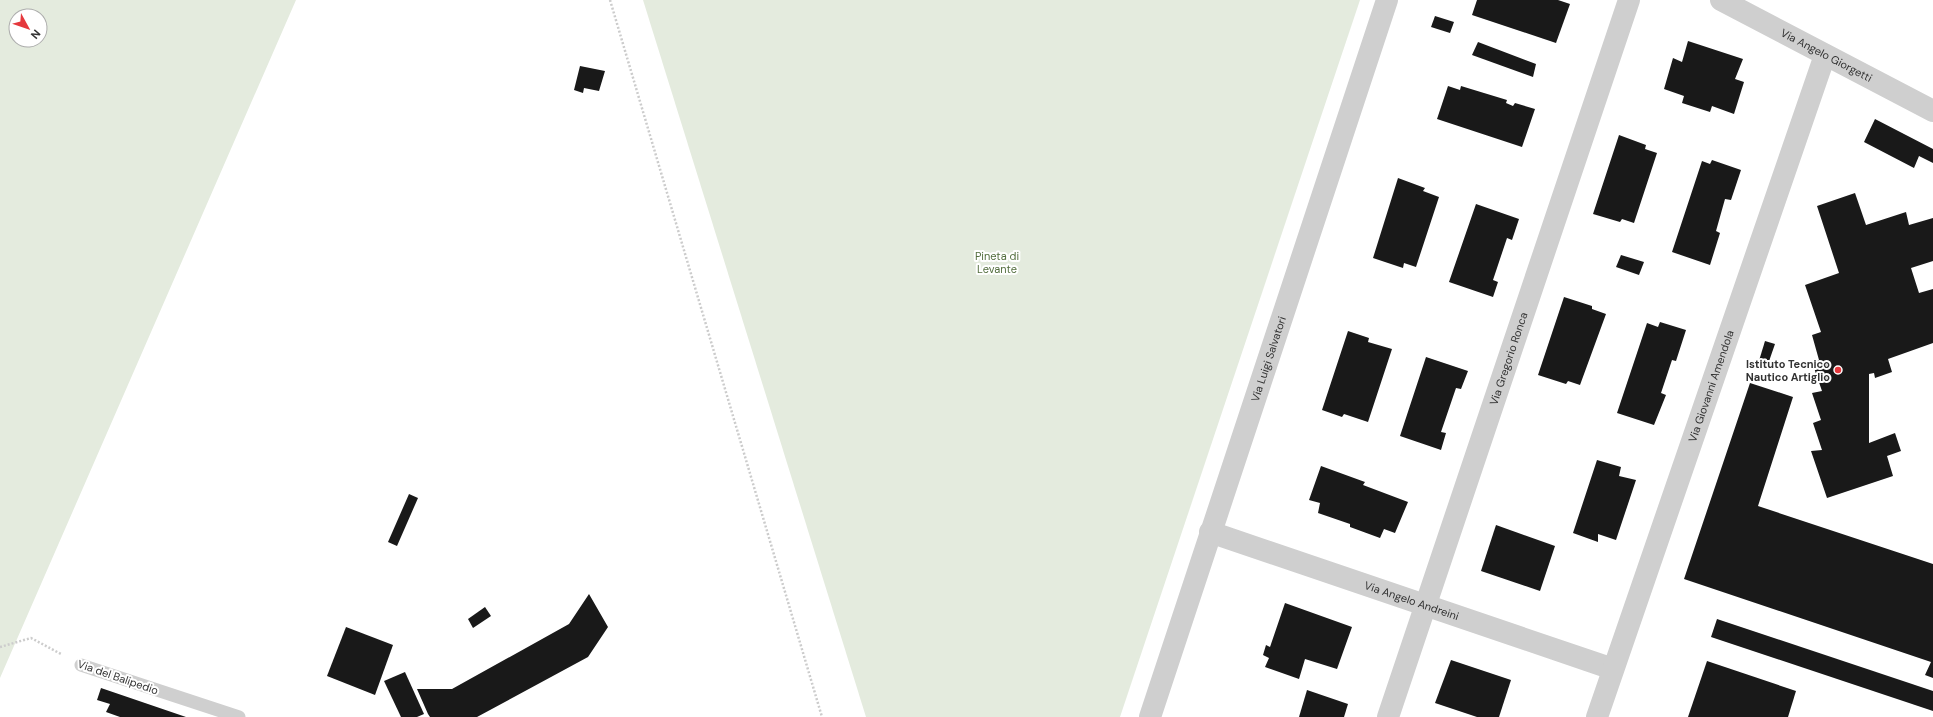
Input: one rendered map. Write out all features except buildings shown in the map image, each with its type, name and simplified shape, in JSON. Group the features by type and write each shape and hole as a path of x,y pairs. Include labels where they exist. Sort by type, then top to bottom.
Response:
{"street":[{"name":"Via Luigi Salvatori","path":"1150,717 1387,0"},
{"name":"Via Gregorio Ronca","path":"1388,717 1629,0"},
{"name":"Via Angelo Giorgetti","path":"1721,0 1825,56 1933,111"},
{"name":"Via Giovanni Amendola","path":"1597,717 1825,56"},
{"name":"Via Angelo Andreini","path":"1210,532 1426,604 1613,669"}],"lane":[{"name":"Via del Balipedio","path":"81,665 240,717"}],"path":[{"path":"610,0 822,717"},
{"name":"Via del Balipedio","path":"0,647 31,638 81,665"}],"green space":[{"path":"0,0 296,0 0,678"},
{"name":"Pineta di Levante","path":"643,0 1360,0 1120,717 866,717"}],"place":[{"name":"Istituto Tecnico Nautico Artiglio","path":"1838,370"}]}
